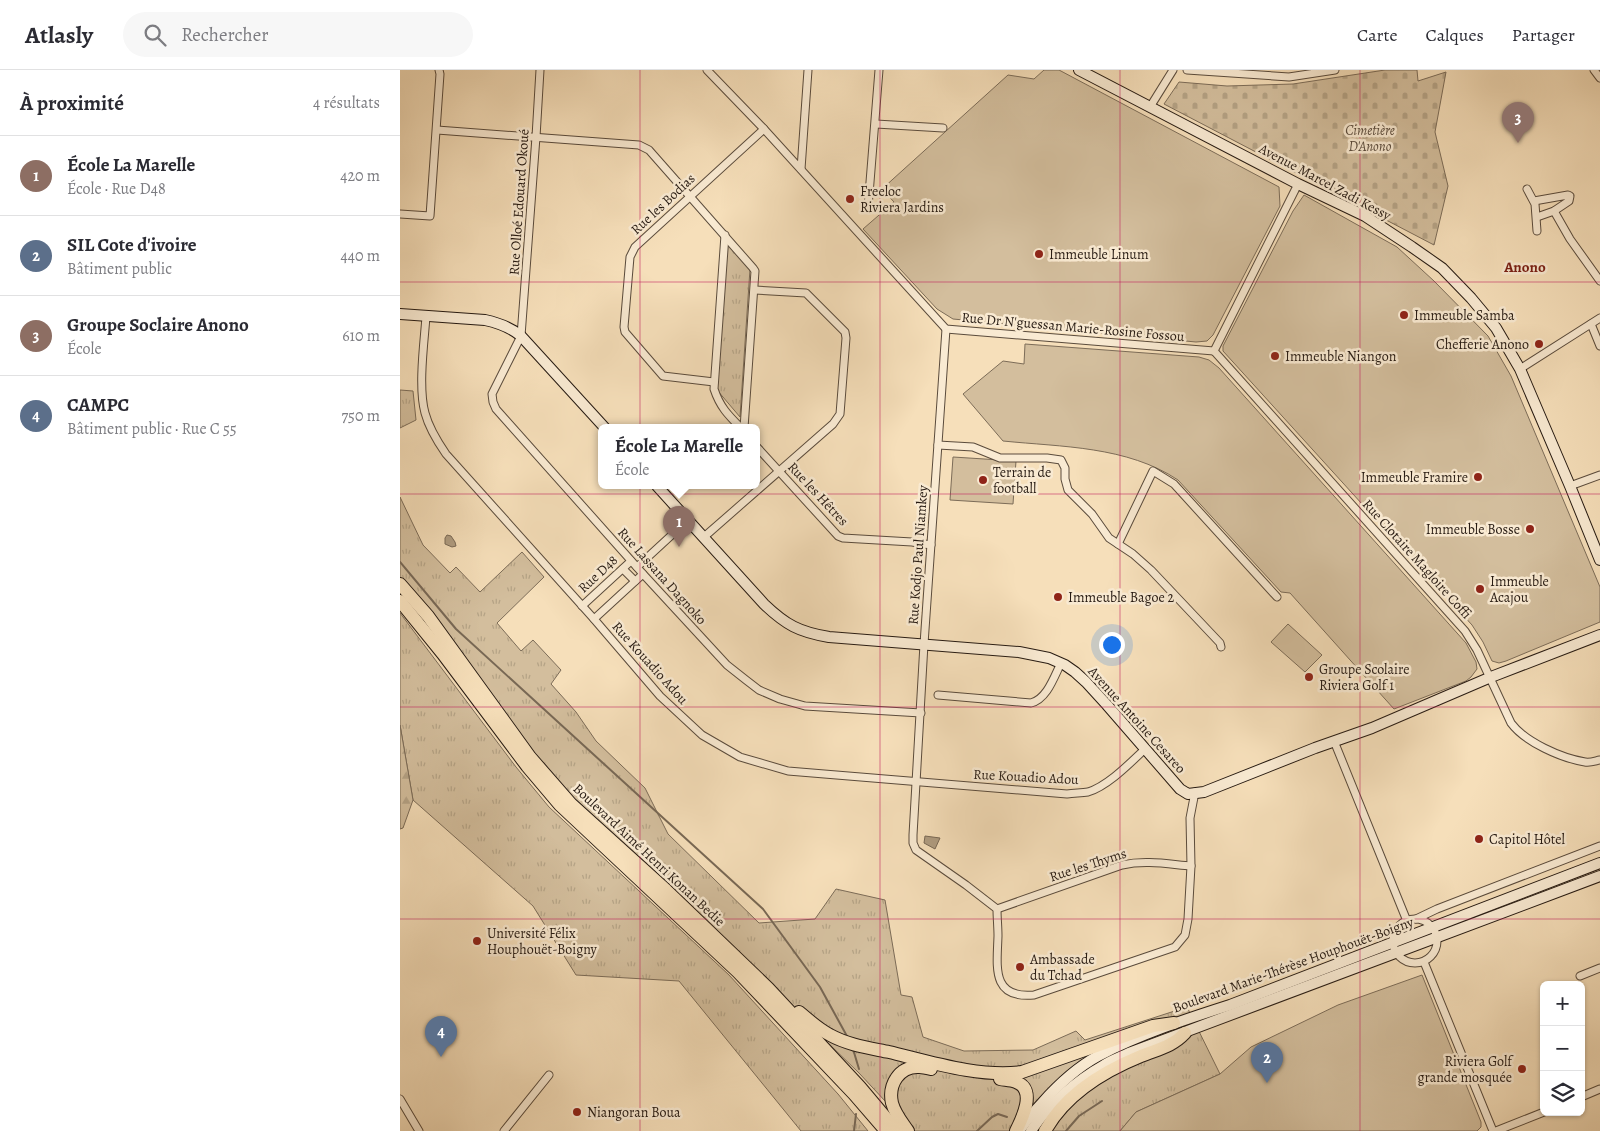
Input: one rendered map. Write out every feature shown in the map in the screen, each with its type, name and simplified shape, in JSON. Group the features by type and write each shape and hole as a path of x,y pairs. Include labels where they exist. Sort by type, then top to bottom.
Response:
{"highway":[{"name":"Boulevard Aimé Henri Konan Bedie","path":"400,584 428,616 530,757 572,804 666,890 768,988 846,1072 868,1110 886,1131"},
{"name":"Boulevard Aimé Henri Konan Bedie","path":"400,601 443,654 522,759 560,805 738,972 897,1131"},
{"path":"768,988 785,997 820,1029 847,1042 943,1065 991,1074 1022,1072 1153,1026 1174,1023"},
{"path":"1045,1131 1059,1111 1078,1092 1107,1072 1140,1056 1176,1042 1185,1033"},
{"path":"908,1131 897,1116 892,1104 891,1087 903,1071 918,1066 1017,1082 1022,1086 1027,1100 1018,1131"}],"street":[{"path":"400,214 430,216 437,130 439,70"},
{"name":"Rue Olloé Edouard Okoué","path":"521,336 540,70"},
{"name":"Rue Dr N'guessan Marie-Rosine Fossou","path":"707,70 801,169 946,329 1214,351"},
{"path":"801,169 808,70"},
{"path":"868,207 879,70"},
{"name":"Avenue Marcel Zadi Kessy","path":"1079,70 1092,73 1150,107 1298,184 1365,216 1442,268 1496,328 1520,369 1600,560"},
{"path":"1150,107 1173,70"},
{"path":"1187,70 1289,74 1335,70"},
{"path":"1594,70 1600,78"},
{"path":"876,124 943,128"},
{"name":"Rue les Bodias","path":"714,382 663,376 625,332 630,257 632,252 690,195 764,129"},
{"path":"437,130 639,145 650,150 755,271 743,424"},
{"path":"1214,351 1298,184"},
{"path":"1527,190 1534,201 1537,231"},
{"path":"1534,201 1570,196 1568,201 1554,211 1537,217"},
{"path":"1554,211 1570,239 1600,281"},
{"path":"725,235 714,390 723,410 739,424"},
{"path":"754,290 806,293 845,332 846,338 840,414 833,424 760,488"},
{"path":"400,314 485,320 499,323 512,329 521,336 601,424"},
{"name":"Rue Kouadio Adou","path":"426,317 422,394 424,411 436,439 446,454 594,619 660,696 702,735 740,757 788,771 1067,794 1081,793 1098,788 1126,768 1145,748"},
{"path":"1520,369 1600,318"},
{"path":"1591,324 1600,346"},
{"name":"Rue Kodjo Paul Niamkey","path":"946,329 924,644 913,843 916,850 996,909"},
{"name":"Rue Lassana Dagnoko","path":"521,336 492,394 496,409 642,574 727,665 759,690 780,699 805,706 921,713"},
{"name":"Rue Clotaire Magloire Coffi","path":"1214,351 1465,631 1472,640 1491,677 1510,723 1517,732 1553,752 1586,763 1600,760"},
{"path":"938,445 973,447 1000,458 1047,458 1061,460 1064,464 1068,490 1088,509 1109,538 1133,554 1168,586 1220,643 1221,648"},
{"name":"Rue les Hêtres","path":"760,450 838,536 843,538 931,545"},
{"path":"1118,544 1153,471 1174,484 1277,597"},
{"path":"1570,486 1600,475"},
{"name":"Avenue Antoine Cesareo","path":"661,489 764,604 781,620 804,632 822,636 1026,653 1049,658 1075,672 1086,682 1180,788 1188,794 1195,792"},
{"path":"704,537 759,489"},
{"name":"Rue D48","path":"637,567 688,520"},
{"name":"Rue D48","path":"582,606 631,561"},
{"path":"623,569 634,582"},
{"path":"594,619 642,574"},
{"path":"996,909 998,933 996,961 999,980 1013,994 1023,996 1034,995 1176,947 1185,936 1188,919 1191,866 1190,818 1195,792 1204,792 1398,717 1491,677 1600,635"},
{"path":"938,696 1031,703 1038,701 1044,695 1061,663"},
{"path":"1334,741 1407,921"},
{"path":"1416,919 1432,927 1437,937 1437,945 1435,952 1430,958 1424,962 1414,964 1404,960 1396,953 1393,942 1396,930 1407,921 1600,846"},
{"name":"Rue les Thyms","path":"996,909 1122,865 1136,862 1151,862 1191,866"},
{"name":"Boulevard Marie-Thérèse Houphouët-Boigny","path":"1018,1131 1048,1096 1079,1068 1097,1057 1174,1023 1238,1001 1600,863"},
{"name":"Boulevard Marie-Thérèse Houphouët-Boigny","path":"1031,1131 1054,1104 1104,1064 1600,876"},
{"path":"1424,962 1495,1131 1540,1114"},
{"path":"1580,976 1600,968"},
{"path":"504,1131 548,1075"},
{"path":"1585,1095 1600,1089"},
{"path":"400,1099 419,1131"}],"green space":[{"path":"1044,70 1059,70 1279,187 1280,206 1213,335 1207,341 1196,342 953,319 937,309 863,229 894,202 882,189 1008,75 1034,79"},
{"name":"Cimetière D'Anono","path":"1385,70 1417,70 1418,81 1446,72 1435,132 1448,186 1434,245 1164,104 1179,82 1227,86 1293,84"},
{"path":"1304,195 1397,247 1434,281 1488,336 1511,376 1600,587 1600,622 1506,661 1499,663 1492,661 1472,625 1223,351 1223,346 1293,211"},
{"path":"726,242 750,269 740,417 717,390"},
{"path":"1025,344 1199,357 1209,360 1219,368 1466,643 1476,662 1477,669 1466,681 1394,709 1290,593 1281,592 1178,480 1137,460 1116,454 1071,447 1003,441 963,394 1003,361 1024,364"},
{"path":"400,390 413,391 416,420 400,428"},
{"name":"Terrain de football","path":"953,457 1016,461 1013,504 950,500"},
{"path":"400,497 423,545 450,573 456,567 480,592 522,552 544,577 497,623 521,651 533,640 561,670 551,684 576,712 596,741 645,788 668,834 759,923 815,919 836,889 885,900 901,995 912,997 923,1037 964,1051 1033,1050 1076,1031 1085,1040 1187,1007 1220,1074 1136,1112 1120,1131 911,1131 859,1073 668,888 563,792 400,579"},
{"path":"400,613 516,767 549,807 729,975 838,1094 868,1131 801,1131 679,981 576,975 533,906 413,800 400,725"},
{"path":"1288,624 1322,655 1305,672 1271,642"},
{"path":"400,725 413,800 403,828 400,829"},
{"path":"1422,975 1481,1122 1481,1127 1477,1131 1120,1131 1136,1112 1220,1074 1251,1047 1338,1005"}],"shaded area":[{"path":"447,535 451,536 456,546 452,547 445,544"},
{"path":"925,836 940,838 935,849 924,843"}],"waterway":[{"path":"400,562 456,629 763,909 820,987 848,1038"},
{"path":"853,1049 859,1069"},
{"path":"1066,1131 1079,1116 1102,1101"},
{"path":"854,1131 856,1114"},
{"path":"977,1131 998,1114 1007,1117"}],"place":[{"name":"Groupe Soclaire Anono","path":"1518,143"},
{"name":"Freeloc Riviera Jardins","path":"850,199"},
{"name":"Immeuble Linum","path":"1039,254"},
{"name":"Immeuble Samba","path":"1404,315"},
{"name":"Chefferie Anono","path":"1539,344"},
{"name":"Immeuble Niangon","path":"1275,356"},
{"name":"Immeuble Framire","path":"1478,477"},
{"name":"Terrain de football","path":"983,480"},
{"name":"Immeuble Bosse","path":"1530,529"},
{"name":"École La Marelle","path":"679,547"},
{"name":"Immeuble Acajou","path":"1480,589"},
{"name":"Immeuble Bagoe 2","path":"1058,597"},
{"name":"Groupe Scolaire Riviera Golf 1","path":"1309,677"},
{"name":"Capitol Hôtel","path":"1479,839"},
{"name":"Université Félix Houphouët-Boigny","path":"477,941"},
{"name":"Ambassade du Tchad","path":"1020,967"},
{"name":"CAMPC","path":"441,1057"},
{"name":"Riviera Golf grande mosquée","path":"1522,1069"},
{"name":"SIL Cote d'ivoire","path":"1267,1083"},
{"name":"Niangoran Boua","path":"577,1112"}],"district":[{"name":"Anono","path":"1525,267"}]}
